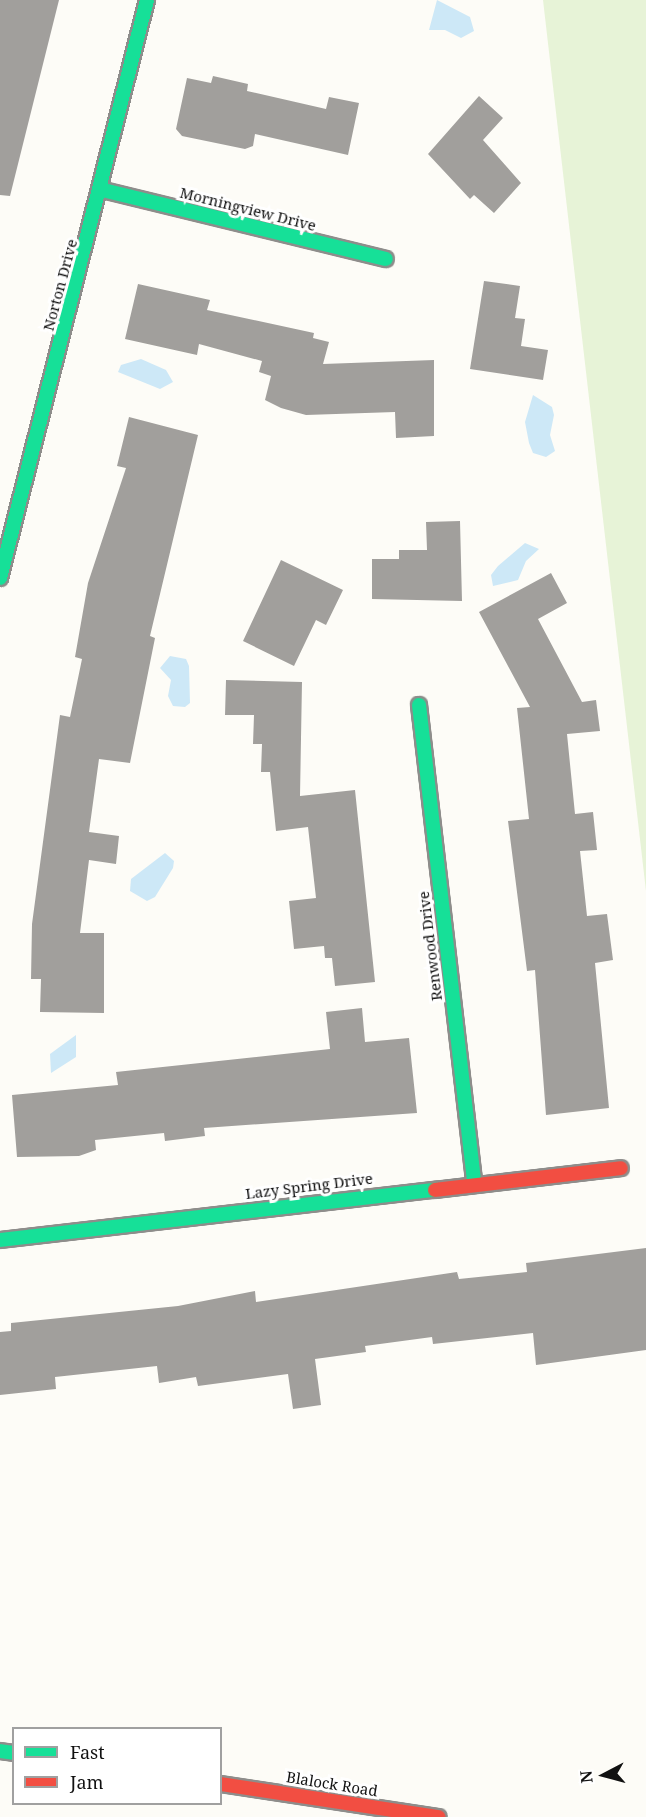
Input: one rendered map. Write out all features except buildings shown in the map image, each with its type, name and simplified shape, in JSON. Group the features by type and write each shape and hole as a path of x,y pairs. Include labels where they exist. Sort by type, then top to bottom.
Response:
{"street":[{"name":"Norton Drive","path":"0,578 103,190 147,0"},
{"name":"Morningview Drive","path":"103,190 386,260"},
{"name":"Renwood Drive","path":"419,705 474,1183"},
{"name":"Lazy Spring Drive","path":"0,1240 474,1183 621,1168"},
{"name":"Blalock Road","path":"222,1784 439,1817"}],"green space":[{"path":"543,0 646,0 646,891"}],"water":[{"path":"437,0 470,17 474,31 461,38 445,30 429,30"},
{"path":"141,359 166,370 173,382 160,389 118,372 121,365"},
{"path":"533,395 552,407 554,415 550,435 555,451 546,457 533,453 529,443 525,422"},
{"path":"525,543 539,549 526,561 518,580 493,586 491,575"},
{"path":"170,656 186,659 189,666 190,703 185,707 173,706 168,696 171,680 160,668"},
{"path":"165,853 174,861 173,868 155,897 147,901 130,891 131,879"},
{"path":"76,1035 76,1057 51,1073 50,1054"}],"traffic: fast":[{"path":"0,578 147,0"},
{"path":"103,190 386,259"},
{"path":"419,705 474,1183"},
{"path":"0,1240 435,1190"},
{"path":"0,1751 12,1753"}],"traffic: jam":[{"path":"435,1190 621,1168"},
{"path":"222,1784 439,1817"}]}
